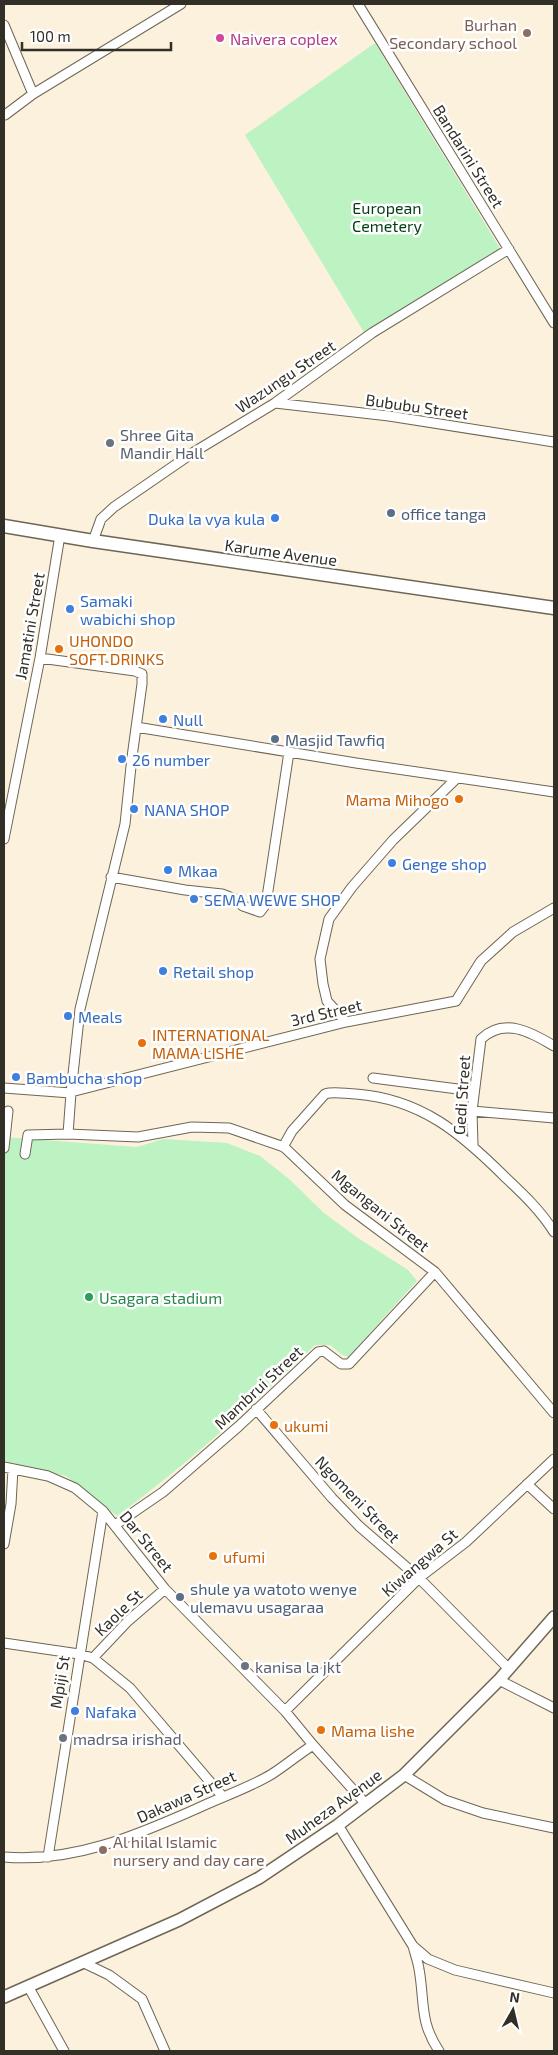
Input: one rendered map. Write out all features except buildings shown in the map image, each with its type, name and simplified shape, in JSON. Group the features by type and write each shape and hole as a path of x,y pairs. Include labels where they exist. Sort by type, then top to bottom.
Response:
{"main road":[{"name":"Karume Avenue","path":"4,526 93,541 554,608"}],"street":[{"path":"6,115 33,94 181,4"},
{"name":"Bandarini Street","path":"358,4 554,323"},
{"path":"4,25 33,94"},
{"name":"Wazungu Street","path":"93,541 101,519 114,506 194,452 275,403 372,333 508,249"},
{"name":"Bububu Street","path":"275,403 389,416 554,442"},
{"name":"Jamatini Street","path":"4,839 40,658 60,535"},
{"path":"40,658 135,671 142,674 125,824 80,1009 68,1134"},
{"path":"136,727 554,792"},
{"path":"111,877 185,890 222,894 260,912 266,904 289,752"},
{"path":"346,1022 326,1001 323,984 320,959 329,919 352,887 393,840 457,778"},
{"name":"3rd Street","path":"71,1092 346,1022 456,1001 481,961 513,932 554,908"},
{"name":"Gedi Street","path":"473,1145 472,1111 480,1039 488,1032 501,1027 532,1033 554,1046"},
{"path":"372,1078 474,1090"},
{"path":"4,1088 71,1092"},
{"path":"283,1146 292,1131 310,1109 329,1093 377,1096 400,1102 427,1114 473,1145 541,1212 554,1232"},
{"path":"4,1148 8,1111"},
{"path":"472,1111 554,1118"},
{"name":"Mgangani Street","path":"25,1154 28,1135 68,1134 138,1137 192,1127 229,1128 283,1146 346,1205 435,1272 554,1413"},
{"name":"Mambrui Street","path":"115,1525 162,1492 320,1351 324,1351 341,1364 349,1364 435,1272"},
{"name":"Ngomeni Street","path":"256,1410 339,1505 392,1556 419,1578 508,1668"},
{"name":"Kiwangwa St","path":"285,1711 419,1578 466,1542 554,1459"},
{"path":"4,1544 11,1504 8,1468"},
{"name":"Dar Street","path":"8,1468 48,1476 75,1488 103,1511 166,1589 285,1711 365,1804"},
{"path":"526,1484 554,1510"},
{"name":"Mpiji St","path":"48,1857 103,1511"},
{"name":"Kaole St","path":"93,1658 128,1621 166,1589"},
{"name":"Muheza Avenue","path":"4,1997 179,1920 259,1878 338,1825 404,1775 500,1680 508,1668 554,1617"},
{"path":"4,1642 93,1658 130,1688 223,1796"},
{"path":"500,1680 554,1708"},
{"name":"Dakawa Street","path":"4,1857 23,1859 48,1857 95,1849 152,1829 271,1774 313,1745"},
{"path":"404,1775 445,1800 483,1813 554,1828"},
{"path":"338,1825 413,1946 428,1960 455,1970 554,1993"},
{"path":"413,1946 419,1969 424,2019 431,2038 439,2051"},
{"path":"82,1962 109,1975 142,2000 165,2051"},
{"path":"28,1986 64,2051"}],"green space":[{"name":"European Cemetery","path":"375,43 501,250 365,334 245,135"},
{"path":"4,1137 137,1147 163,1139 227,1143 260,1156 289,1179 324,1213 358,1238 408,1270 417,1281 348,1357 330,1345 315,1345 219,1434 117,1516 66,1476 4,1461"}],"place":[{"name":"Burhan Secondary school","path":"527,33"},
{"name":"Naivera coplex","path":"220,38"},
{"name":"Shree Gita Mandir Hall","path":"110,443"},
{"name":"office tanga","path":"391,513"},
{"name":"Duka la vya kula","path":"275,518"},
{"name":"Samaki wabichi shop","path":"70,609"},
{"name":"UHONDO SOFT DRINKS","path":"59,649"},
{"name":"Null","path":"163,719"},
{"name":"Masjid Tawfiq","path":"275,739"},
{"name":"26 number","path":"122,759"},
{"name":"Mama Mihogo","path":"459,799"},
{"name":"NANA SHOP","path":"134,809"},
{"name":"Genge shop","path":"392,863"},
{"name":"Mkaa","path":"168,870"},
{"name":"SEMA WEWE SHOP","path":"194,899"},
{"name":"Retail shop","path":"163,971"},
{"name":"Meals","path":"68,1016"},
{"name":"INTERNATIONAL MAMA LISHE","path":"142,1043"},
{"name":"Bambucha shop","path":"16,1077"},
{"name":"Usagara stadium","path":"89,1297"},
{"name":"ukumi","path":"274,1425"},
{"name":"ufumi","path":"213,1556"},
{"name":"shule ya watoto wenye ulemavu usagaraa","path":"180,1597"},
{"name":"kanisa la jkt","path":"245,1666"},
{"name":"Nafaka","path":"75,1711"},
{"name":"Mama lishe","path":"321,1730"},
{"name":"madrsa irishad","path":"63,1738"},
{"name":"Al hilal Islamic nursery and day care","path":"103,1850"}]}
